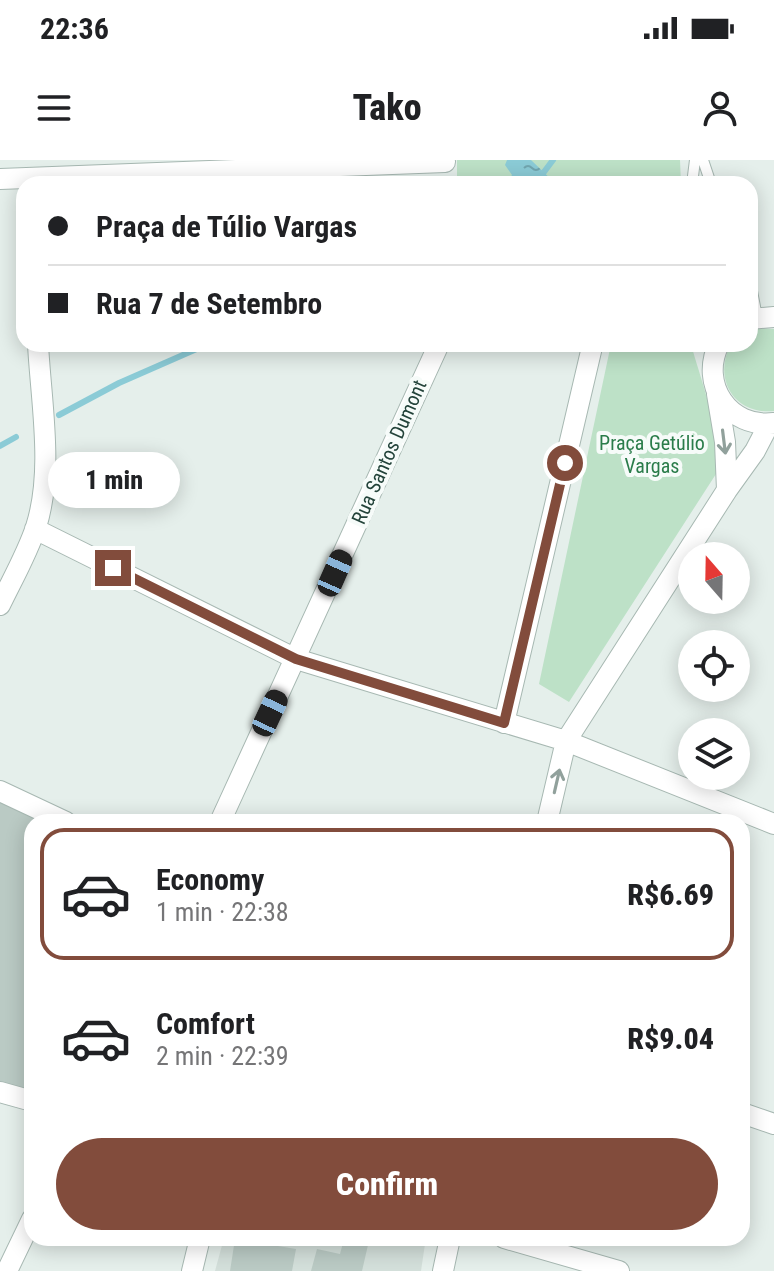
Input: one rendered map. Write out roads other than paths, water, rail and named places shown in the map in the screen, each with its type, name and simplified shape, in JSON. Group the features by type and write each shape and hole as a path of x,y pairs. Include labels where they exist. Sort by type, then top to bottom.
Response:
{"street":[{"path":"30,174 233,165 445,161"},
{"path":"0,605 35,529 45,475 38,352"},
{"name":"Rua Santos Dumont","path":"224,814 435,352"},
{"path":"504,723 591,352"},
{"path":"714,352 712,381 725,442 727,490"},
{"path":"549,814 566,741 772,424 747,421 735,414 717,394"},
{"path":"35,529 296,659 566,741 749,814"},
{"path":"0,791 49,814"},
{"path":"750,814 774,824"},
{"path":"0,1092 24,1099"},
{"path":"750,1116 774,1124"},
{"path":"7,1271 24,1236"},
{"path":"192,1271 198,1246"},
{"path":"443,1271 448,1246"},
{"path":"532,1246 619,1271"}],"water":[{"path":"507,160 531,160 548,176 511,176 505,165"}],"waterway":[{"path":"541,176 553,160"},
{"path":"59,415 119,383 190,352"},
{"path":"0,446 16,437"}],"park label":[{"name":"Praça Getúlio Vargas","path":"652,454"}]}
